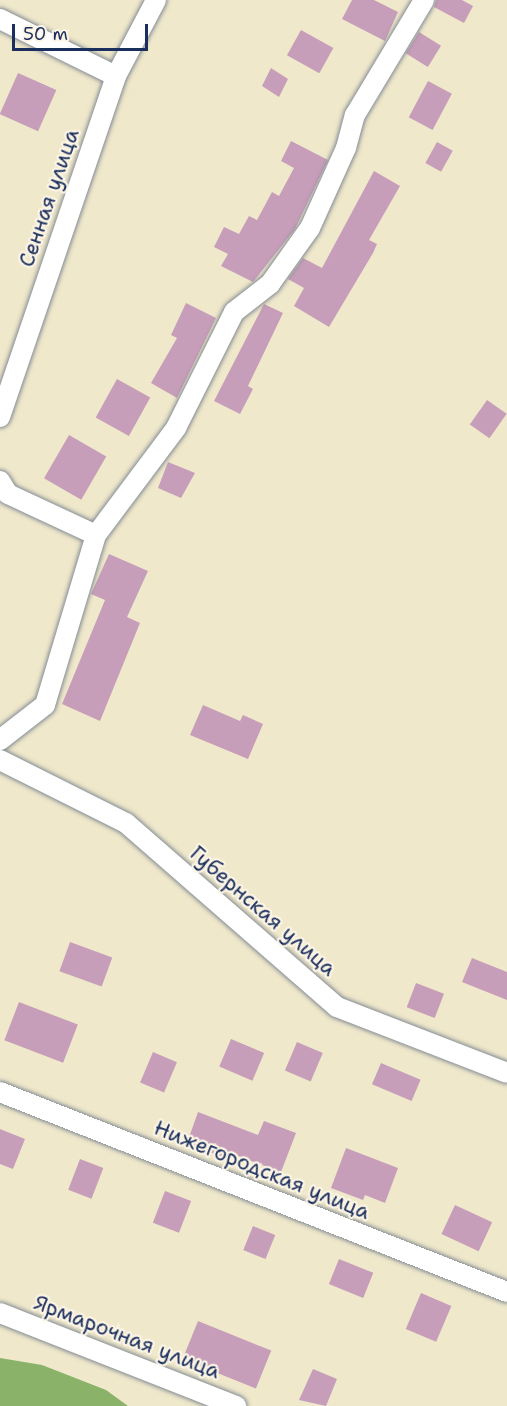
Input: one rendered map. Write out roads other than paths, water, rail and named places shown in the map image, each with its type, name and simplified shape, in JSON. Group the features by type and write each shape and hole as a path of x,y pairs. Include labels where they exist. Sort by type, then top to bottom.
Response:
{"street":[{"name":"Сенная улица","path":"0,417 116,76 156,0"},
{"path":"0,740 45,705 96,535 176,428 234,312 270,284 310,228 346,148 355,115 424,0"},
{"path":"0,20 116,76"},
{"path":"0,480 8,494 96,535"},
{"name":"Губернская улица","path":"0,760 126,823 337,1007 507,1073"},
{"name":"Нижегородская улица","path":"0,1092 507,1292"},
{"name":"Ярмарочная улица","path":"0,1313 236,1406"}]}
